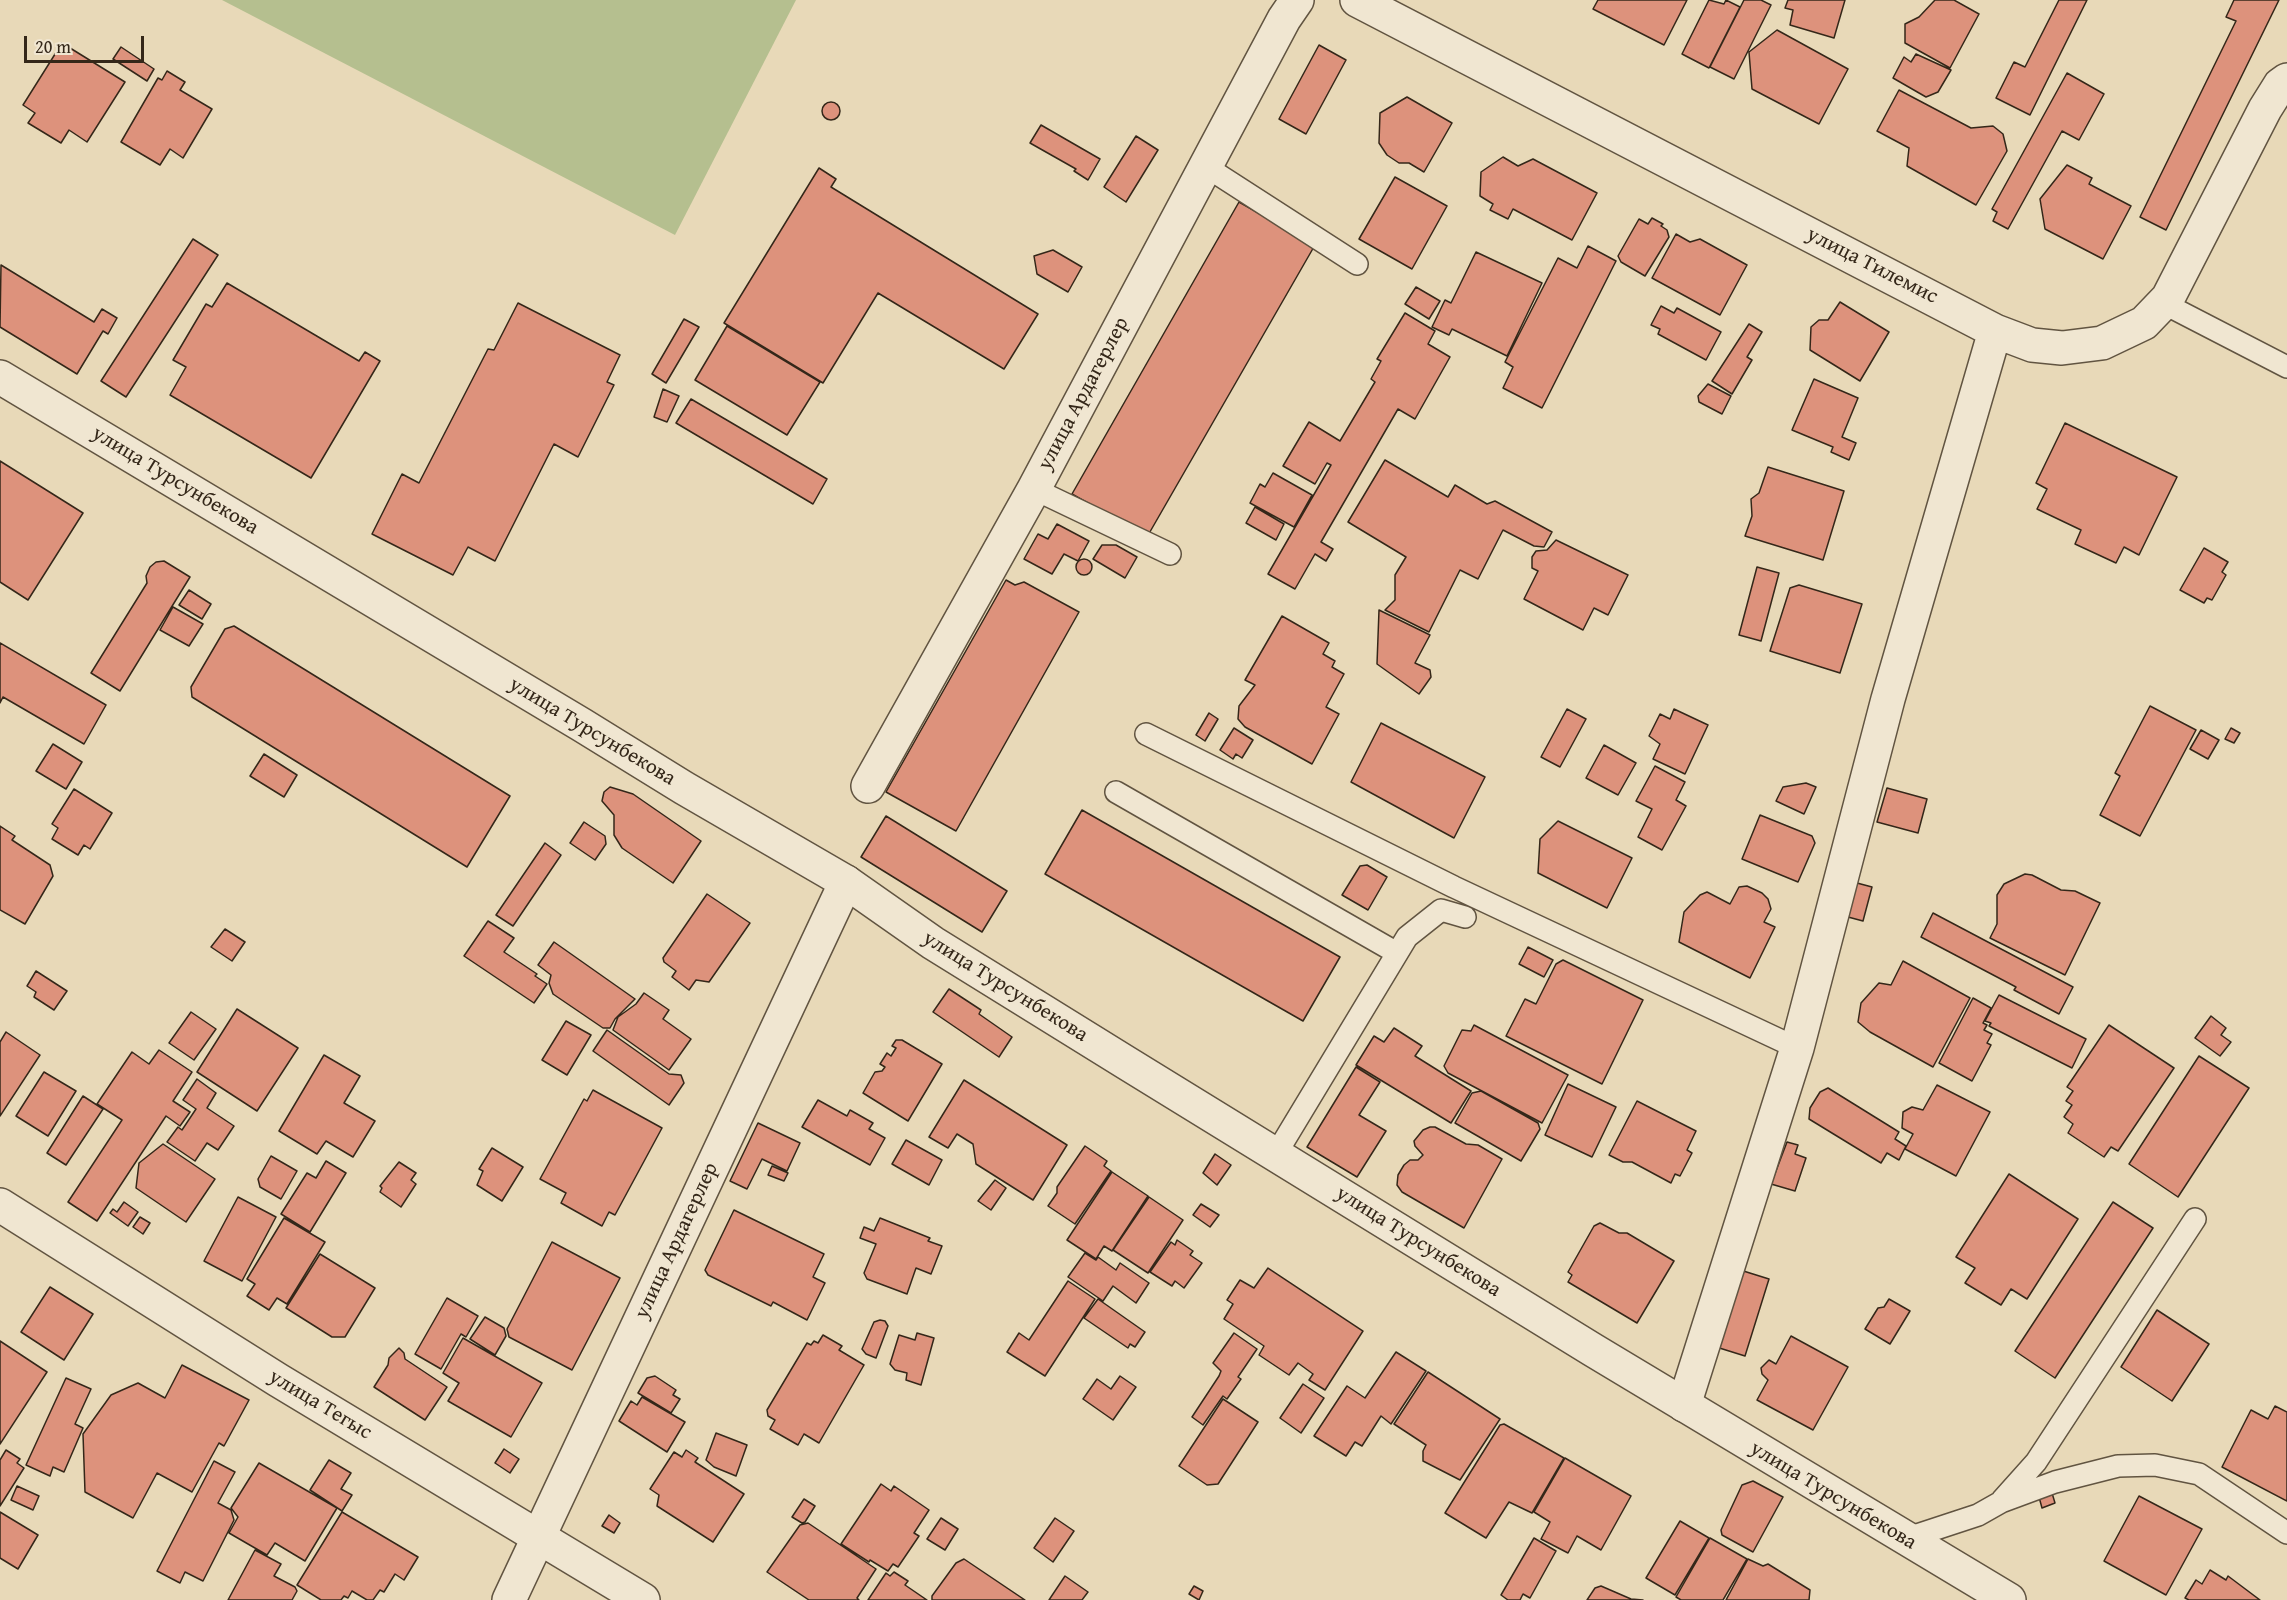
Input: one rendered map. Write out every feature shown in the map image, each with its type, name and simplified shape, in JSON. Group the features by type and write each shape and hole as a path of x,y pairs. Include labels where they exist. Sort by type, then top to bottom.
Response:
{"street":[{"name":"улица Ардагерлер","path":"868,786 1034,489 1205,166 1297,0"},
{"name":"улица Тилемис","path":"1357,0 1995,331 2032,345 2062,348 2102,344 2144,323 2163,303 2186,266 2265,109 2280,85 2287,80"},
{"path":"1684,1405 1797,1048 1888,699 1995,331"},
{"name":"улица Турсунбекова","path":"0,377 582,724 684,788 846,882 933,943 1684,1405 2008,1600"},
{"name":"улица Ардагерлер","path":"509,1600 846,882"},
{"name":"улица Тегыс","path":"0,1205 279,1380 643,1600"}],"lane":[{"path":"1205,166 1357,264"},
{"path":"2163,303 2287,367"},
{"path":"1034,489 1170,554"},
{"path":"1146,734 1454,887 1797,1048"},
{"path":"1116,792 1397,953"},
{"path":"1276,1154 1407,937 1441,910 1465,918"},
{"path":"2001,1502 2036,1462 2195,1220"},
{"path":"1905,1539 1978,1515 2001,1502 2055,1482 2118,1466 2155,1465 2199,1474 2287,1533"}],"green space":[{"path":"222,0 796,0 675,235"}],"building":[{"path":"1598,0 1687,0 1664,45 1593,9"},
{"path":"1709,0 1724,4 1726,0 1740,7 1709,68 1682,54"},
{"path":"1744,0 1761,0 1771,5 1734,79 1710,67"},
{"path":"1788,0 1845,0 1834,38 1790,25 1793,10 1785,8"},
{"path":"1935,0 1954,0 1979,14 1950,68 1905,43 1905,24 1919,17"},
{"path":"2059,0 2087,0 2030,115 1996,98 2014,62 2025,67"},
{"path":"2234,0 2279,0 2166,230 2140,217 2236,21 2226,17"},
{"path":"1777,30 1848,69 1819,124 1752,89 1749,52"},
{"path":"62,43 125,82 87,142 69,130 61,143 28,123 35,113 23,105"},
{"path":"1319,45 1346,60 1306,134 1279,119"},
{"path":"121,47 154,69 147,81 113,59"},
{"path":"1916,54 1951,70 1938,92 1926,97 1893,78 1904,57 1911,62"},
{"path":"167,71 185,82 180,90 212,109 183,158 170,149 160,165 121,142 158,78 162,80"},
{"path":"2067,73 2104,94 2079,140 2062,131 2008,229 1993,221 1997,212 1992,209"},
{"path":"1899,90 1971,128 1993,126 2003,134 2007,151 1976,205 1907,166 1909,148 1877,131"},
{"path":"1407,97 1452,123 1424,172 1409,163 1399,163 1387,155 1379,143 1380,113"},
{"path":"831,102 837,105 840,111 837,117 831,120 825,117 822,111 825,105"},
{"path":"1041,125 1100,159 1088,180 1074,171 1076,169 1030,143"},
{"path":"1136,136 1158,150 1126,202 1104,187"},
{"path":"1503,157 1518,166 1533,159 1597,193 1572,240 1513,209 1508,219 1490,210 1493,204 1480,196 1481,172"},
{"path":"2067,165 2092,178 2089,184 2131,206 2103,259 2045,229 2040,199"},
{"path":"819,168 836,179 831,187 1038,314 1004,369 878,293 823,383 724,323"},
{"path":"1395,177 1447,206 1412,269 1359,239"},
{"path":"1239,202 1315,245 1147,537 1072,494"},
{"path":"1652,218 1663,224 1661,226 1667,230 1669,237 1645,276 1621,262 1618,256 1639,219 1648,224"},
{"path":"1676,234 1690,242 1700,239 1747,265 1720,315 1652,278"},
{"path":"193,239 218,255 126,397 101,381"},
{"path":"1588,246 1616,261 1542,408 1503,388 1513,367 1505,362 1558,258 1577,268"},
{"path":"1053,250 1082,267 1068,292 1037,274 1034,256"},
{"path":"1476,252 1542,283 1507,356 1452,329 1449,335 1432,327 1445,300 1451,303"},
{"path":"1,265 94,322 102,309 117,318 108,334 103,331 77,374 0,327"},
{"path":"227,283 359,361 365,352 380,361 311,478 170,395 186,367 173,360 206,304 212,307"},
{"path":"1416,287 1440,301 1429,319 1405,304"},
{"path":"1840,302 1889,332 1860,381 1810,350 1811,327 1819,320 1828,320"},
{"path":"518,303 620,355 607,382 614,385 578,457 554,444 495,561 468,547 453,575 372,534 402,474 419,483 488,349 494,350"},
{"path":"1661,306 1674,313 1677,308 1721,332 1706,360 1658,334 1660,329 1651,325"},
{"path":"1405,313 1435,331 1428,344 1450,357 1415,419 1398,409 1321,542 1333,549 1326,561 1315,554 1295,589 1268,574 1331,465 1327,463 1315,484 1283,466 1309,422 1340,441 1375,382 1371,379 1381,361 1377,359"},
{"path":"684,319 699,327 666,383 652,374"},
{"path":"1749,324 1762,332 1747,357 1752,360 1732,394 1712,381"},
{"path":"727,326 820,382 787,435 695,380"},
{"path":"1814,379 1858,398 1842,437 1856,443 1849,460 1831,452 1833,447 1792,430"},
{"path":"1708,384 1731,396 1722,414 1699,402 1698,396"},
{"path":"663,389 679,396 667,422 654,417"},
{"path":"691,399 827,479 813,504 676,423"},
{"path":"2065,423 2177,477 2139,555 2124,547 2116,563 2075,544 2081,530 2037,509 2047,489 2036,483"},
{"path":"1385,460 1448,497 1455,485 1487,504 1495,501 1552,532 1544,547 1534,546 1503,530 1478,579 1460,570 1429,632 1385,610 1395,600 1395,575 1406,557 1348,522"},
{"path":"0,461 83,513 28,600 0,582"},
{"path":"1768,467 1844,491 1823,560 1745,536 1752,516 1751,499 1759,493"},
{"path":"1273,473 1312,495 1294,527 1250,503 1260,484 1265,487"},
{"path":"1255,507 1284,524 1276,540 1246,523"},
{"path":"1057,524 1089,541 1078,561 1064,554 1052,574 1024,559 1038,534 1048,539"},
{"path":"1556,540 1628,575 1608,615 1594,608 1583,630 1524,599 1538,571 1532,568 1532,557 1536,551 1547,550"},
{"path":"1102,545 1116,545 1137,557 1125,578 1093,559"},
{"path":"2204,548 2228,562 2222,572 2226,575 2212,600 2207,598 2204,603 2180,590"},
{"path":"1081,559 1087,559 1092,567 1090,573 1081,575 1076,570 1076,564"},
{"path":"164,561 190,577 120,691 91,673 147,583 146,576 150,567 156,562"},
{"path":"1757,567 1779,573 1761,641 1739,635"},
{"path":"1006,580 1015,585 1024,582 1079,612 956,831 886,792"},
{"path":"1799,585 1862,604 1840,673 1770,651 1790,588"},
{"path":"189,590 211,604 202,619 179,605"},
{"path":"173,607 203,624 189,646 160,630"},
{"path":"1379,610 1430,635 1415,663 1430,670 1431,677 1419,694 1377,664"},
{"path":"1282,616 1329,643 1323,654 1335,661 1332,667 1344,674 1326,707 1339,714 1312,764 1245,727 1238,719 1239,706 1255,685 1245,680"},
{"path":"234,626 510,796 467,867 192,697 191,687 225,629"},
{"path":"0,643 106,705 84,744 3,697 0,703"},
{"path":"2150,706 2196,730 2140,836 2100,815 2120,776 2115,773"},
{"path":"1567,709 1586,719 1560,767 1541,757"},
{"path":"1674,709 1708,725 1685,774 1653,759 1660,744 1649,736 1660,714 1670,719"},
{"path":"1209,713 1218,719 1205,741 1196,735"},
{"path":"1381,723 1485,777 1454,838 1351,782"},
{"path":"1234,728 1253,740 1242,758 1236,754 1233,759 1220,750"},
{"path":"2231,728 2240,733 2234,743 2225,739"},
{"path":"2201,730 2219,740 2208,759 2190,749"},
{"path":"53,744 82,762 66,789 36,771"},
{"path":"1604,745 1636,763 1618,795 1586,778"},
{"path":"264,754 297,775 284,797 250,776"},
{"path":"1655,766 1685,782 1676,800 1686,806 1662,850 1638,837 1652,809 1636,801"},
{"path":"1806,783 1816,787 1804,814 1776,801 1783,787"},
{"path":"610,787 633,794 701,841 673,883 622,848 614,835 614,815 602,801 604,792"},
{"path":"1887,788 1927,799 1918,833 1877,822"},
{"path":"74,789 112,813 90,849 84,845 78,855 52,839 58,828 52,824"},
{"path":"1082,810 1340,957 1303,1021 1045,874"},
{"path":"1760,815 1812,836 1815,843 1798,882 1742,859"},
{"path":"886,816 1007,891 982,932 861,857"},
{"path":"1558,821 1632,858 1607,908 1538,873 1540,839"},
{"path":"584,822 605,836 606,844 595,860 570,843"},
{"path":"0,826 15,836 12,840 50,865 53,876 25,924 0,910"},
{"path":"545,843 561,855 513,926 496,915"},
{"path":"1367,865 1387,877 1368,910 1342,895 1360,866"},
{"path":"2025,874 2032,875 2061,890 2075,891 2100,903 2065,975 1990,938 1997,924 1997,895 2004,884"},
{"path":"1857,883 1872,887 1863,921 1848,917"},
{"path":"1747,886 1762,893 1768,899 1771,909 1764,922 1775,927 1750,978 1679,942 1684,912 1700,895 1707,892 1730,904 1739,887"},
{"path":"707,894 750,923 709,982 696,980 689,990 672,977 676,971 664,962 663,958"},
{"path":"1933,913 2073,987 2059,1014 2014,990 2016,987 1921,937"},
{"path":"488,921 514,938 504,952 537,974 535,976 547,984 534,1003 464,956"},
{"path":"225,929 245,942 232,961 211,947"},
{"path":"554,942 635,999 615,1019 610,1028 603,1028 553,994 549,983 551,975 538,965"},
{"path":"1528,947 1553,960 1544,977 1519,964"},
{"path":"1563,960 1643,1000 1602,1084 1506,1036 1525,999 1536,1004 1556,964"},
{"path":"1903,961 1970,998 1933,1067 1870,1032 1858,1022 1861,1003 1879,983 1891,985"},
{"path":"36,971 67,991 54,1010 34,997 36,992 27,986"},
{"path":"949,989 981,1010 979,1014 1012,1037 999,1057 933,1012"},
{"path":"644,993 669,1010 663,1019 691,1039 669,1070 613,1030 618,1017 636,1004"},
{"path":"1999,995 2086,1039 2072,1068 1989,1026 1991,1023 1985,1021"},
{"path":"1973,998 1991,1008 1983,1023 1987,1025 1984,1030 1992,1034 1987,1043 1991,1045 1972,1081 1939,1063"},
{"path":"237,1009 298,1048 257,1111 197,1072"},
{"path":"191,1012 216,1029 194,1060 169,1043"},
{"path":"2211,1016 2226,1028 2221,1035 2231,1042 2220,1056 2195,1038"},
{"path":"566,1021 591,1035 567,1075 542,1060"},
{"path":"1474,1025 1568,1075 1542,1123 1448,1073 1444,1066 1462,1030 1471,1031"},
{"path":"2109,1025 2174,1068 2118,1151 2111,1147 2104,1157 2068,1133 2073,1124 2064,1117 2072,1105 2066,1101 2073,1091 2067,1087"},
{"path":"1394,1028 1422,1046 1415,1056 1471,1091 1451,1123 1356,1065 1374,1036 1384,1042"},
{"path":"607,1030 669,1074 681,1075 684,1083 669,1105 593,1051"},
{"path":"6,1032 40,1055 0,1116 0,1042"},
{"path":"896,1040 902,1040 942,1064 908,1121 863,1093 875,1072 882,1071 885,1067 880,1064 887,1053 891,1056 896,1048 892,1046"},
{"path":"159,1050 192,1072 173,1101 190,1112 180,1126 166,1116 97,1221 68,1202 122,1120 97,1104 132,1052 149,1064"},
{"path":"324,1055 360,1076 344,1103 375,1121 353,1157 326,1141 317,1154 279,1131"},
{"path":"2199,1056 2249,1088 2178,1197 2129,1164"},
{"path":"1356,1067 1380,1082 1359,1115 1386,1131 1357,1177 1307,1147"},
{"path":"44,1072 76,1091 48,1136 16,1116"},
{"path":"197,1079 216,1093 207,1108 234,1126 218,1150 207,1143 195,1161 167,1142 178,1127 182,1130 196,1109 183,1100"},
{"path":"964,1080 1067,1145 1033,1200 976,1164 973,1144 957,1134 948,1148 929,1137"},
{"path":"1568,1084 1616,1107 1592,1157 1545,1135"},
{"path":"1937,1085 1990,1112 1956,1176 1905,1149 1913,1134 1902,1128 1903,1112 1912,1107 1923,1110"},
{"path":"1828,1088 1899,1132 1895,1139 1906,1146 1899,1160 1887,1153 1881,1163 1809,1119 1810,1108 1820,1092"},
{"path":"593,1090 662,1128 615,1215 609,1212 602,1226 561,1203 566,1193 540,1179 584,1099 587,1101"},
{"path":"1481,1091 1538,1123 1540,1129 1521,1161 1455,1123 1472,1093"},
{"path":"83,1096 103,1109 66,1165 47,1153"},
{"path":"818,1100 847,1116 850,1110 873,1123 869,1129 885,1138 870,1165 802,1127"},
{"path":"1637,1101 1696,1131 1687,1150 1692,1153 1680,1176 1675,1174 1671,1183 1632,1162 1623,1162 1609,1155"},
{"path":"758,1123 800,1143 787,1171 762,1159 747,1189 730,1181"},
{"path":"1435,1127 1466,1144 1478,1145 1502,1159 1464,1228 1402,1192 1397,1185 1398,1175 1404,1165 1410,1160 1418,1160 1423,1155 1415,1146 1414,1141 1423,1130"},
{"path":"906,1140 942,1160 929,1185 892,1164"},
{"path":"1787,1142 1798,1145 1795,1154 1806,1158 1795,1191 1771,1184"},
{"path":"163,1144 215,1179 186,1222 136,1188 139,1163"},
{"path":"1085,1146 1107,1161 1104,1166 1111,1171 1075,1224 1048,1206 1057,1193 1057,1187"},
{"path":"492,1148 523,1167 502,1201 477,1185 483,1171 479,1169"},
{"path":"1215,1154 1231,1165 1217,1185 1203,1173"},
{"path":"271,1156 297,1171 281,1199 260,1187 258,1179"},
{"path":"326,1161 346,1173 310,1232 281,1214 307,1173 316,1178"},
{"path":"399,1162 416,1173 411,1180 416,1184 401,1207 380,1192 382,1188 380,1186"},
{"path":"772,1166 788,1173 784,1181 768,1175"},
{"path":"1112,1172 1148,1196 1112,1251 1104,1246 1096,1259 1067,1240"},
{"path":"2009,1174 2078,1219 2027,1299 2011,1289 2001,1305 1965,1283 1975,1268 1956,1257"},
{"path":"995,1180 1006,1188 991,1210 978,1201"},
{"path":"238,1197 276,1217 242,1281 204,1261"},
{"path":"1149,1197 1183,1220 1148,1273 1113,1250"},
{"path":"124,1202 138,1212 128,1226 110,1213 113,1209 117,1212"},
{"path":"2113,1202 2153,1228 2055,1378 2015,1351"},
{"path":"1201,1204 1219,1215 1210,1227 1193,1215"},
{"path":"734,1210 824,1254 813,1277 825,1283 807,1320 773,1302 771,1306 708,1275 705,1270"},
{"path":"140,1217 150,1223 143,1234 133,1227"},
{"path":"284,1218 325,1242 287,1304 277,1298 269,1310 247,1296 255,1284 247,1279"},
{"path":"880,1218 930,1238 928,1241 942,1246 931,1274 916,1268 907,1294 867,1279 864,1273 876,1244 860,1238 864,1227 874,1231"},
{"path":"1600,1223 1619,1233 1627,1233 1674,1261 1637,1323 1568,1282 1572,1275 1568,1272 1594,1226"},
{"path":"1177,1240 1193,1251 1190,1255 1202,1263 1184,1288 1175,1281 1172,1286 1150,1272 1171,1242 1175,1245"},
{"path":"552,1242 620,1278 572,1370 509,1337 507,1329"},
{"path":"1085,1253 1096,1260 1098,1257 1116,1270 1120,1263 1149,1283 1136,1303 1113,1286 1103,1301 1068,1277"},
{"path":"320,1254 375,1288 345,1337 332,1337 286,1308"},
{"path":"1268,1268 1363,1331 1325,1390 1309,1380 1313,1374 1298,1363 1289,1375 1259,1355 1264,1346 1224,1319 1233,1304 1227,1300 1240,1280 1254,1288"},
{"path":"1737,1269 1769,1279 1745,1356 1713,1346"},
{"path":"1068,1281 1095,1299 1045,1376 1007,1352 1019,1333 1029,1340"},
{"path":"50,1287 93,1314 64,1360 21,1332"},
{"path":"447,1298 478,1316 466,1337 461,1334 441,1369 415,1354"},
{"path":"1098,1299 1145,1332 1135,1347 1130,1344 1128,1348 1084,1318"},
{"path":"1889,1299 1910,1311 1890,1344 1865,1329 1878,1308 1884,1307"},
{"path":"2157,1310 2209,1344 2172,1401 2121,1367"},
{"path":"485,1317 504,1328 506,1336 495,1355 470,1339"},
{"path":"885,1321 888,1326 876,1358 866,1354 862,1349 874,1322"},
{"path":"917,1333 934,1338 921,1385 906,1380 907,1373 895,1370 890,1364 899,1335 915,1340"},
{"path":"1234,1333 1257,1349 1238,1377 1241,1379 1227,1399 1223,1396 1203,1425 1192,1417 1219,1376 1221,1371 1213,1363"},
{"path":"823,1335 842,1346 839,1350 864,1365 819,1443 804,1434 798,1445 770,1429 775,1420 768,1416 767,1410 807,1343 811,1345 814,1341 818,1343"},
{"path":"1791,1336 1848,1367 1813,1430 1757,1400 1768,1380 1762,1374 1761,1368 1769,1360 1776,1364"},
{"path":"463,1338 542,1383 511,1437 448,1401 459,1383 443,1373"},
{"path":"0,1341 47,1372 0,1444"},
{"path":"399,1348 404,1353 405,1359 447,1387 425,1420 374,1387 388,1365 389,1358"},
{"path":"1396,1352 1426,1371 1391,1424 1381,1416 1362,1446 1355,1442 1346,1456 1314,1436 1347,1386 1365,1398"},
{"path":"182,1365 249,1400 224,1446 219,1443 192,1492 157,1473 133,1518 85,1492 83,1434 111,1395 138,1383 165,1398"},
{"path":"1428,1372 1500,1419 1460,1480 1423,1461 1423,1451 1426,1445 1394,1424"},
{"path":"655,1376 676,1390 673,1395 680,1399 671,1413 638,1393 647,1378"},
{"path":"1120,1376 1136,1387 1113,1420 1083,1399 1097,1379 1111,1389"},
{"path":"66,1378 91,1389 75,1424 83,1428 64,1472 53,1467 50,1476 26,1465"},
{"path":"1303,1384 1324,1398 1301,1433 1280,1418"},
{"path":"642,1397 685,1422 667,1452 619,1421 631,1401 637,1405"},
{"path":"1223,1399 1258,1422 1218,1484 1207,1485 1179,1466"},
{"path":"2275,1406 2287,1412 2287,1501 2222,1467 2251,1410 2268,1419"},
{"path":"1504,1424 1564,1458 1532,1513 1509,1502 1486,1538 1445,1513 1500,1425"},
{"path":"716,1433 747,1445 736,1476 714,1467 706,1460"},
{"path":"504,1449 519,1459 510,1473 495,1463"},
{"path":"6,1450 20,1459 17,1463 24,1468 0,1506 0,1460"},
{"path":"686,1450 698,1458 695,1462 744,1494 713,1542 657,1506 659,1495 650,1489 674,1452 682,1457"},
{"path":"1565,1458 1631,1496 1601,1550 1577,1536 1568,1553 1541,1539 1550,1522 1534,1512"},
{"path":"329,1460 351,1473 341,1489 352,1495 342,1511 310,1490"},
{"path":"214,1461 235,1472 218,1503 231,1510 234,1520 203,1581 185,1572 180,1583 157,1571"},
{"path":"259,1463 337,1508 305,1561 275,1543 267,1555 229,1533 238,1517 231,1508"},
{"path":"1753,1481 1783,1497 1753,1552 1722,1535 1721,1530 1742,1485"},
{"path":"881,1484 891,1491 894,1486 929,1510 914,1533 919,1536 898,1567 893,1564 888,1571 841,1544"},
{"path":"17,1486 39,1496 33,1510 11,1500"},
{"path":"2052,1493 2055,1503 2042,1508 2039,1497"},
{"path":"2139,1496 2202,1529 2166,1595 2104,1561"},
{"path":"804,1499 815,1506 802,1523 792,1517"},
{"path":"0,1512 38,1535 18,1569 0,1558"},
{"path":"342,1512 418,1557 404,1580 395,1574 384,1592 380,1590 373,1600 367,1600 352,1591 348,1598 344,1596 341,1600 321,1600 297,1585"},
{"path":"609,1515 620,1523 614,1533 602,1526"},
{"path":"941,1518 958,1529 945,1550 927,1539"},
{"path":"1055,1518 1074,1531 1053,1562 1034,1548"},
{"path":"1680,1521 1709,1538 1675,1595 1646,1578"},
{"path":"808,1523 876,1569 857,1598 859,1600 809,1600 767,1572 800,1525"},
{"path":"1534,1538 1556,1551 1530,1598 1523,1594 1520,1600 1508,1600 1501,1595"},
{"path":"1710,1538 1747,1559 1723,1600 1681,1600 1676,1597"},
{"path":"255,1550 281,1564 274,1576 295,1587 297,1591 292,1600 228,1600"},
{"path":"964,1559 1025,1600 932,1600 932,1596 956,1563"},
{"path":"1748,1559 1763,1566 1768,1564 1810,1590 1809,1600 1726,1600"},
{"path":"2210,1570 2226,1580 2228,1576 2260,1600 2189,1600 2185,1598 2196,1580 2202,1584"},
{"path":"894,1572 908,1581 905,1585 927,1600 868,1600 886,1573 890,1576"},
{"path":"1065,1576 1088,1592 1082,1600 1049,1600"},
{"path":"1194,1586 1203,1591 1199,1600 1189,1594"},
{"path":"1601,1586 1631,1599 1643,1600 1587,1600 1595,1588"}]}
